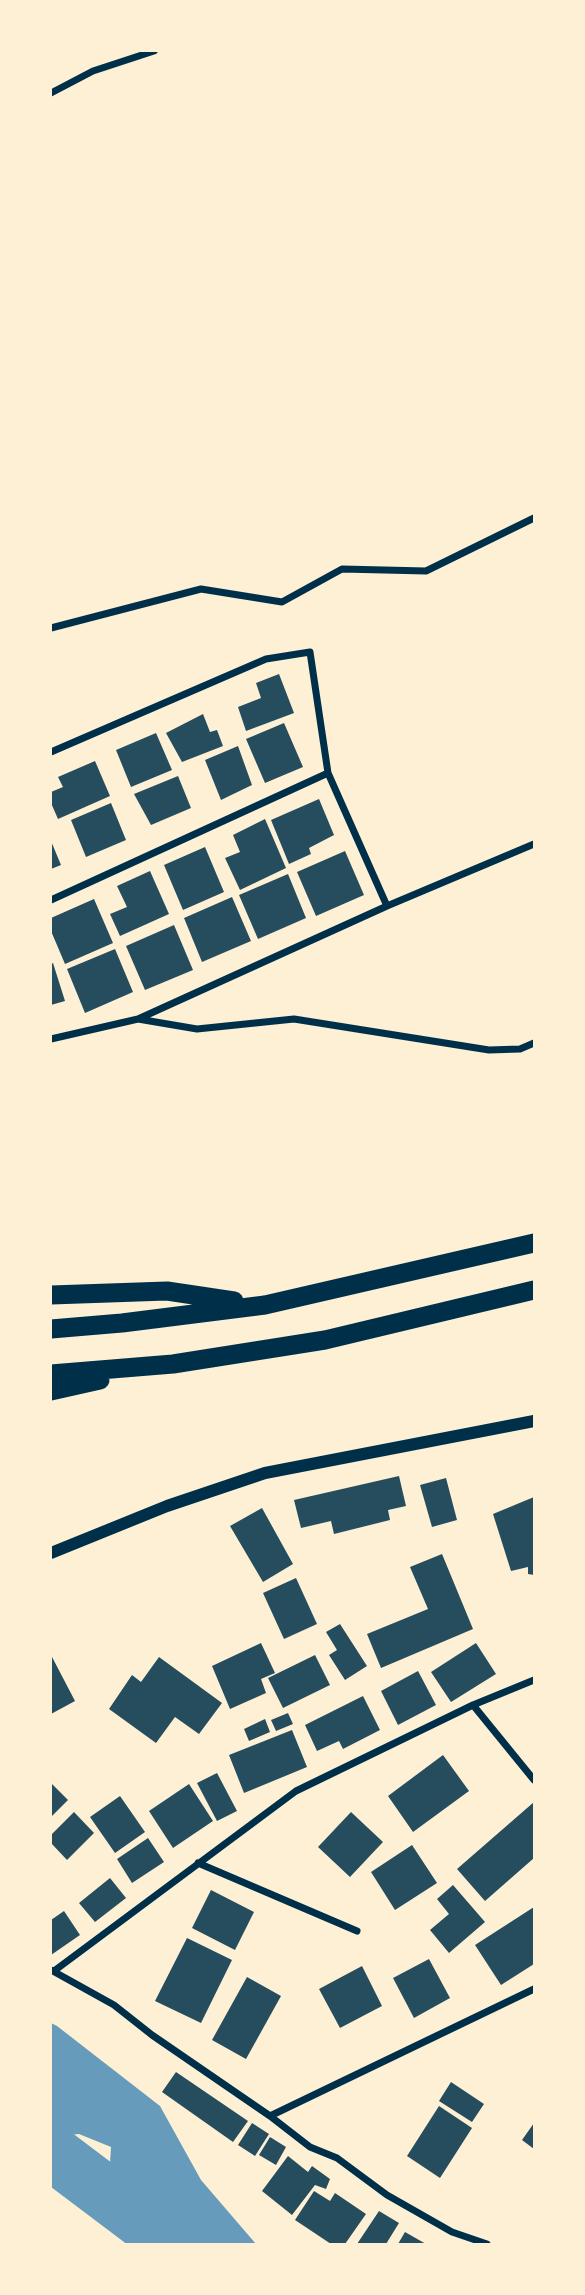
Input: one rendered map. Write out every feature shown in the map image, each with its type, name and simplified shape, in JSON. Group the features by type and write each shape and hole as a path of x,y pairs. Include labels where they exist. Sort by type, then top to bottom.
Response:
{"highway":[{"path":"51,1295 167,1291 265,1305 534,1243"},
{"path":"51,1391 173,1364 325,1340 534,1290"},
{"path":"51,1329 122,1323 260,1304"},
{"path":"51,1374 173,1364"}],"street":[{"path":"51,93 93,71 154,51"},
{"path":"51,628 201,589 282,602 342,569 426,571 534,518"},
{"path":"51,752 266,659 310,652 328,773 387,906"},
{"path":"51,900 328,773"},
{"path":"51,1039 138,1019 387,906 534,844"},
{"path":"138,1019 197,1029 294,1018 489,1050 520,1049 534,1043"},
{"path":"51,1553 167,1506 265,1473 534,1421"},
{"path":"487,2244 452,2232 387,2195 337,2158 310,2147 114,2005 52,1970 296,1791 473,1705 534,1679"},
{"path":"473,1705 534,1780"},
{"path":"198,1863 357,1931"},
{"path":"270,2116 534,1989"}],"water":[{"path":"51,2023 160,2106 201,2180 256,2244 192,2244 130,2239 108,2195 111,2147 79,2134 51,2137"}],"building":[{"path":"279,674 294,713 246,731 238,707 261,698 256,683"},
{"path":"203,714 210,732 217,730 223,746 182,762 166,733"},
{"path":"284,723 303,767 265,783 246,739"},
{"path":"156,733 172,770 131,787 116,750"},
{"path":"238,746 252,785 221,800 205,760"},
{"path":"95,761 110,796 58,819 51,803 51,792 63,787 58,777"},
{"path":"178,776 191,808 151,825 134,794"},
{"path":"319,799 334,835 309,848 311,854 289,864 271,820"},
{"path":"111,803 126,840 86,857 71,820"},
{"path":"265,819 286,868 240,890 225,858 240,852 233,835"},
{"path":"51,841 61,865 51,869"},
{"path":"205,847 224,892 183,910 164,865"},
{"path":"345,851 364,895 316,916 297,872"},
{"path":"150,871 169,914 120,936 110,914 127,907 117,886"},
{"path":"288,874 306,918 258,939 239,895"},
{"path":"232,897 251,941 202,962 184,918"},
{"path":"94,899 113,943 65,964 51,931 51,918"},
{"path":"174,925 193,970 145,990 126,946"},
{"path":"115,949 133,992 85,1013 67,969"},
{"path":"53,963 65,1001 51,1005 51,964"},
{"path":"399,1476 406,1506 388,1510 390,1520 334,1534 331,1521 301,1528 294,1500"},
{"path":"446,1478 457,1520 432,1527 420,1485"},
{"path":"534,1497 534,1575 528,1574 528,1567 511,1571 493,1514"},
{"path":"262,1508 293,1564 263,1582 230,1526"},
{"path":"442,1554 473,1629 381,1668 367,1634 428,1609 410,1567"},
{"path":"296,1578 317,1624 284,1639 263,1593"},
{"path":"340,1624 367,1666 345,1680 329,1655 337,1650 326,1632"},
{"path":"261,1643 275,1673 261,1679 266,1693 230,1709 212,1666"},
{"path":"476,1643 496,1674 451,1702 431,1672"},
{"path":"51,1655 75,1701 51,1714"},
{"path":"315,1655 330,1685 283,1708 268,1678"},
{"path":"159,1657 222,1703 199,1734 175,1717 156,1743 109,1709 132,1675 141,1682"},
{"path":"418,1671 436,1705 398,1725 381,1691"},
{"path":"363,1696 380,1730 343,1749 339,1741 317,1751 305,1725"},
{"path":"288,1713 293,1724 276,1731 271,1720"},
{"path":"265,1719 270,1732 249,1741 244,1729"},
{"path":"292,1730 307,1767 244,1793 229,1755"},
{"path":"443,1755 469,1791 413,1832 388,1796"},
{"path":"217,1773 237,1811 217,1821 197,1783"},
{"path":"51,1783 68,1800 51,1817"},
{"path":"189,1784 213,1821 173,1848 149,1811"},
{"path":"120,1796 145,1832 115,1853 90,1817"},
{"path":"534,1802 534,1858 485,1901 457,1869"},
{"path":"74,1812 94,1833 67,1860 51,1843 51,1835"},
{"path":"351,1812 383,1842 350,1877 318,1847"},
{"path":"148,1838 164,1862 132,1883 117,1859"},
{"path":"412,1845 437,1883 395,1910 371,1872"},
{"path":"110,1878 126,1898 95,1922 79,1903"},
{"path":"453,1885 485,1922 449,1953 430,1930 449,1914 437,1899"},
{"path":"211,1890 254,1912 235,1950 192,1928"},
{"path":"534,1907 534,1964 501,1985 475,1945"},
{"path":"64,1911 80,1935 51,1955 51,1920"},
{"path":"187,1938 232,1960 201,2023 155,2001"},
{"path":"429,1959 450,1998 414,2018 393,1978"},
{"path":"362,1966 382,2006 340,2028 319,1989"},
{"path":"247,1977 281,1996 246,2059 212,2040"},
{"path":"176,2072 248,2121 233,2142 162,2092"},
{"path":"451,2082 484,2104 472,2122 439,2101"},
{"path":"439,2106 472,2128 440,2178 407,2156"},
{"path":"252,2123 269,2134 255,2156 238,2145"},
{"path":"534,2123 534,2149 522,2140"},
{"path":"270,2137 286,2147 276,2165 259,2155"},
{"path":"288,2156 308,2172 312,2166 330,2179 326,2189 315,2185 292,2215 262,2191"},
{"path":"314,2191 330,2201 335,2193 366,2214 345,2244 331,2244 295,2220"},
{"path":"379,2211 399,2223 386,2244 357,2244"},
{"path":"405,2232 426,2244 398,2244"}],"waterway":[{"path":"51,2152 173,2244"}]}
